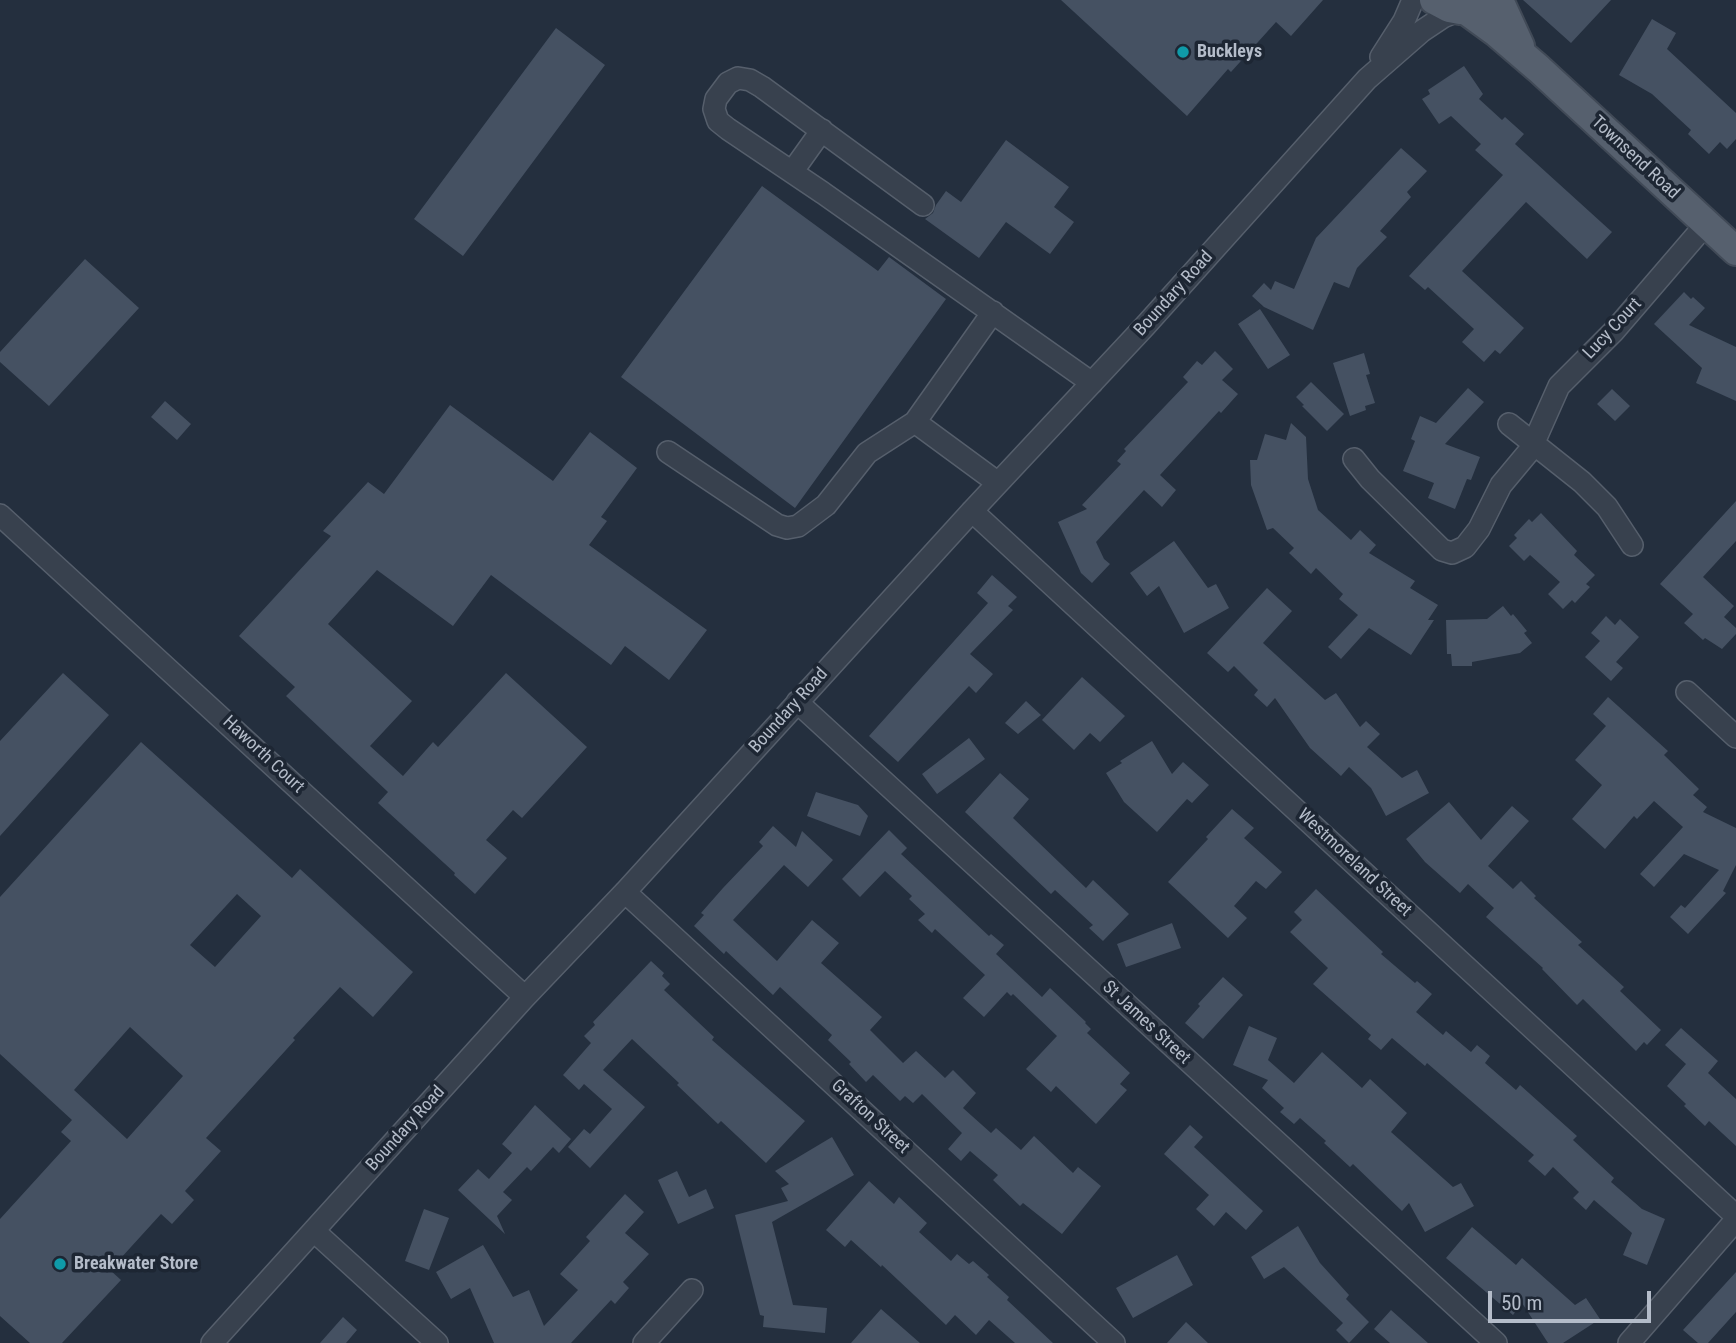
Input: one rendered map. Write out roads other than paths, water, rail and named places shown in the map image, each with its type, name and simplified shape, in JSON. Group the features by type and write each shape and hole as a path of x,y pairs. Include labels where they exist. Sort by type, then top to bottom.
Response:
{"main road":[{"name":"Townsend Road","path":"1499,0 1516,39 1534,65"},
{"name":"Townsend Road","path":"1460,5 1534,65 1736,251"}],"street":[{"name":"Boundary Road","path":"1367,79 1399,30 1413,0"},
{"name":"Boundary Road","path":"212,1343 525,997 625,892 971,511 1092,383 1367,79 1426,28 1460,5"},
{"path":"923,205 750,80 738,78 728,83 716,99 714,109 718,121 1092,383"},
{"path":"792,172 822,131"},
{"name":"Lucy Court","path":"1354,459 1440,548 1452,552 1465,547 1473,538 1499,489 1535,443 1559,386 1614,331 1706,224"},
{"path":"668,452 777,525 787,528 798,526 826,505 867,453 896,437 915,422 993,312"},
{"path":"915,422 998,482"},
{"path":"1509,424 1582,482 1607,507 1632,545"},
{"name":"Westmoreland Street","path":"971,511 1736,1218"},
{"name":"Haworth Court","path":"0,515 525,997"},
{"path":"1687,692 1736,737"},
{"name":"St James Street","path":"797,702 1491,1341"},
{"name":"Grafton Street","path":"625,892 1114,1343"},
{"path":"1629,1343 1736,1218"},
{"path":"314,1231 437,1343"},
{"path":"644,1343 692,1290"}],"place":[{"name":"Buckleys","path":"1183,52"},
{"name":"Breakwater Store","path":"60,1264"}]}
